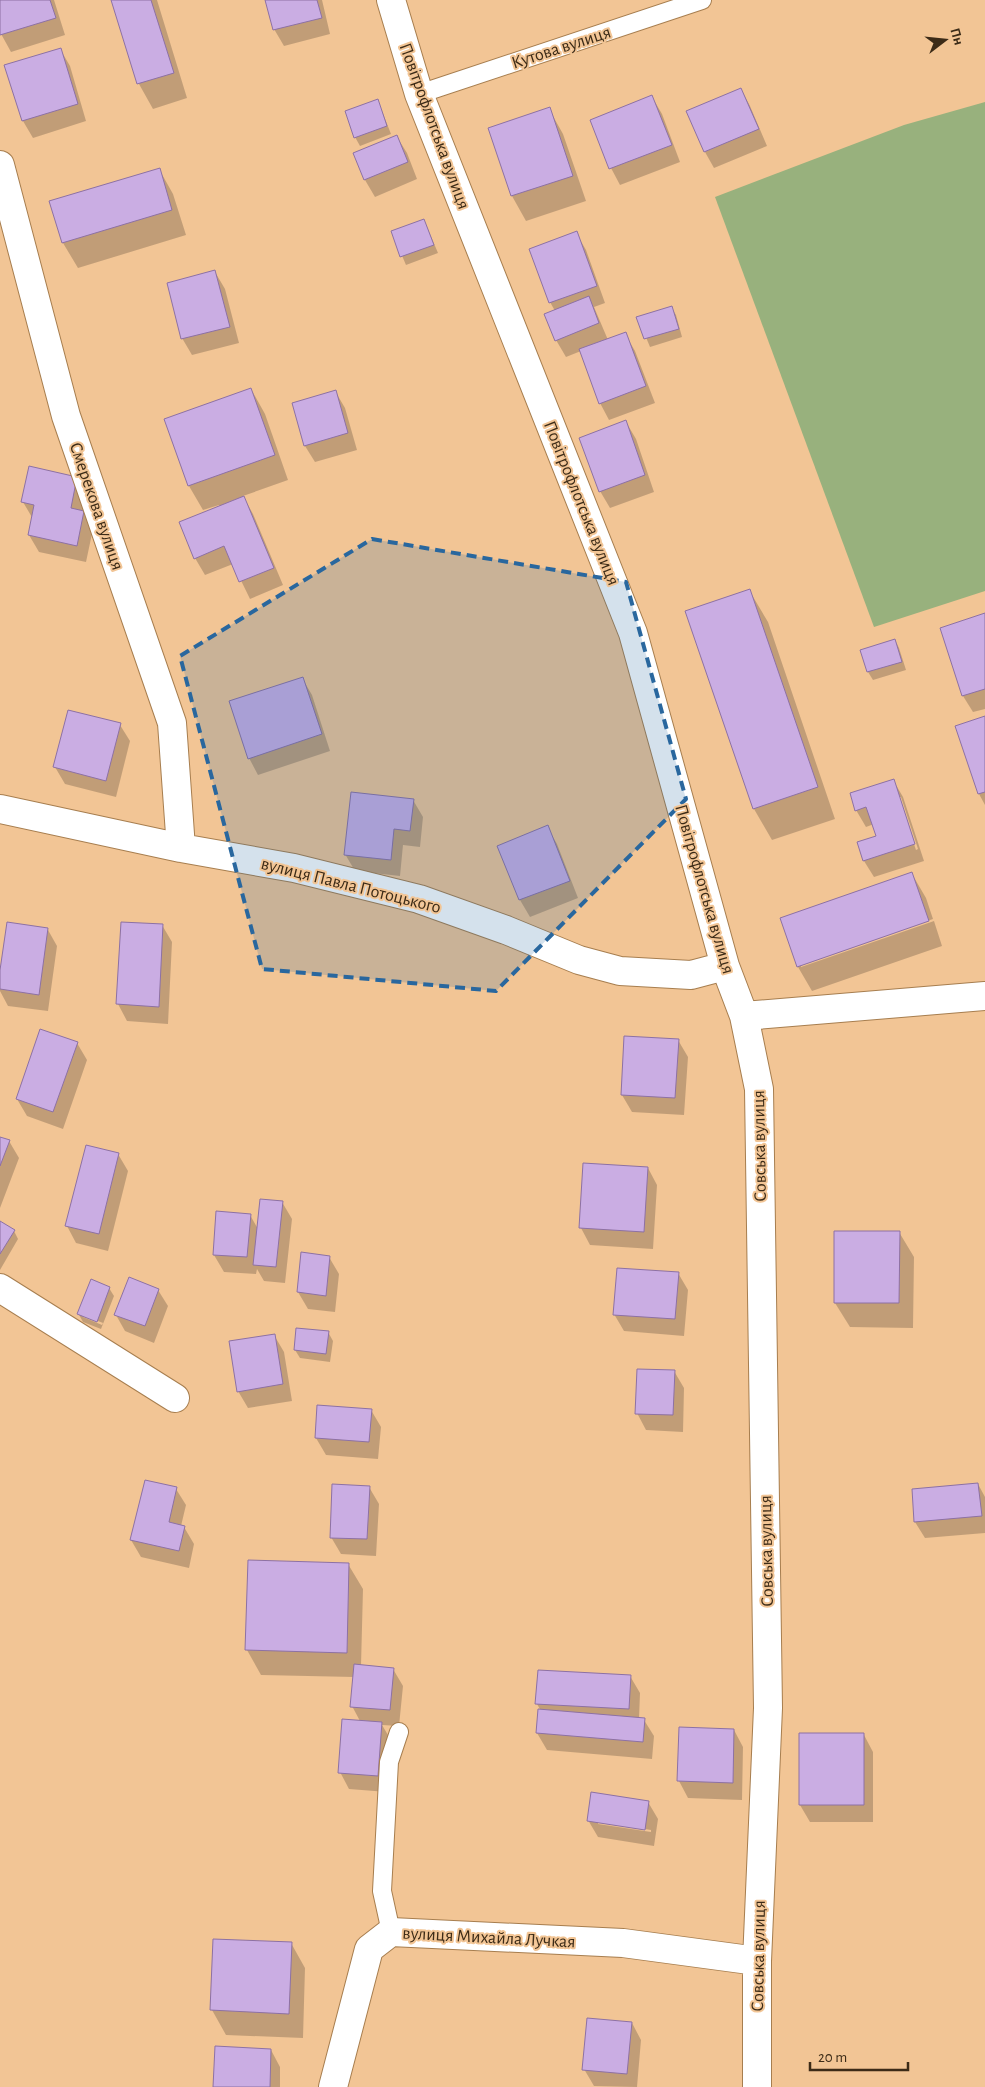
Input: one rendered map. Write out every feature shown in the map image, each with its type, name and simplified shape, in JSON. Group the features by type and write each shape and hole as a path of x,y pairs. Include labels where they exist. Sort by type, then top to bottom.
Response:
{"street":[{"name":"Повітрофлотська вулиця","path":"391,0 419,94 633,633 725,966 744,1016"},
{"name":"Смерекова вулиця","path":"0,165 66,416 172,723 182,848"},
{"name":"вулиця Павла Потоцького","path":"0,809 182,848 294,868 419,899 506,930 579,960 620,971 691,975 725,966"},
{"path":"744,1016 985,996"},
{"name":"Совська вулиця","path":"744,1016 759,1089 768,1708 757,1961 756,2087"},
{"path":"0,1288 175,1398"},
{"name":"вулиця Михайла Лучкая","path":"333,2087 369,1949 391,1932 623,1943 757,1961"}],"lane":[{"name":"Кутова вулиця","path":"419,94 702,0"},
{"path":"391,1932 382,1890 388,1762 399,1732"}],"highlighted area":[{"path":"372,539 626,582 686,799 496,991 262,969 180,656"}],"green space":[{"path":"985,102 985,591 874,627 715,197 904,125"}],"building":[{"path":"0,0 50,0 56,18 0,35"},
{"path":"111,0 151,0 174,73 137,84"},
{"path":"265,0 317,0 322,18 273,30"},
{"path":"61,48 78,104 22,121 4,65"},
{"path":"741,88 759,129 704,152 686,111"},
{"path":"652,95 672,145 609,169 590,120"},
{"path":"378,99 387,126 354,138 345,111"},
{"path":"550,107 573,176 511,196 488,128"},
{"path":"397,135 408,162 364,180 353,153"},
{"path":"160,168 172,210 62,243 49,201"},
{"path":"424,219 434,245 400,257 391,231"},
{"path":"577,231 597,286 549,303 529,249"},
{"path":"215,270 230,327 181,339 167,283"},
{"path":"589,296 599,323 555,341 544,314"},
{"path":"672,306 679,329 644,339 636,317"},
{"path":"626,332 646,386 599,404 579,349"},
{"path":"251,388 275,455 188,486 164,419"},
{"path":"336,390 348,433 304,446 292,403"},
{"path":"626,420 645,475 599,492 579,438"},
{"path":"29,466 77,477 71,508 84,511 77,546 28,535 34,505 21,502"},
{"path":"244,496 274,568 239,582 224,546 194,559 179,522"},
{"path":"750,589 818,787 753,809 685,611"},
{"path":"985,613 985,689 962,696 940,628"},
{"path":"895,639 902,662 867,672 860,650"},
{"path":"303,677 322,734 248,759 229,701"},
{"path":"68,710 121,723 106,781 53,767"},
{"path":"985,716 985,792 978,794 955,726"},
{"path":"894,779 915,844 863,861 857,842 876,836 866,807 855,811 850,793"},
{"path":"351,792 414,799 410,831 394,829 391,860 344,855"},
{"path":"548,825 570,881 519,900 497,846"},
{"path":"912,872 929,921 797,967 780,918"},
{"path":"7,922 48,928 39,995 0,989 0,970"},
{"path":"121,922 163,924 159,1007 116,1004"},
{"path":"40,1029 78,1042 53,1112 16,1099"},
{"path":"624,1036 679,1039 675,1098 621,1095"},
{"path":"0,1137 10,1140 0,1166"},
{"path":"86,1145 119,1153 99,1234 65,1226"},
{"path":"583,1163 648,1167 644,1232 579,1228"},
{"path":"260,1199 283,1201 276,1267 253,1265"},
{"path":"216,1211 251,1214 247,1257 213,1255"},
{"path":"0,1221 15,1230 0,1254"},
{"path":"834,1231 900,1231 899,1303 834,1303"},
{"path":"301,1252 330,1256 326,1296 297,1292"},
{"path":"617,1268 679,1272 675,1319 613,1315"},
{"path":"129,1277 159,1289 145,1326 114,1315"},
{"path":"91,1279 110,1287 97,1322 77,1314"},
{"path":"296,1328 329,1331 326,1354 294,1350"},
{"path":"275,1334 283,1384 237,1392 229,1341"},
{"path":"637,1369 675,1370 673,1415 635,1414"},
{"path":"317,1405 372,1409 369,1442 315,1438"},
{"path":"145,1480 177,1487 169,1522 185,1526 179,1551 130,1540"},
{"path":"978,1483 982,1516 914,1522 912,1489"},
{"path":"332,1484 370,1486 367,1539 330,1538"},
{"path":"248,1560 349,1563 347,1653 245,1650"},
{"path":"354,1664 394,1668 390,1710 350,1707"},
{"path":"538,1670 631,1675 629,1709 535,1704"},
{"path":"538,1709 645,1718 643,1742 536,1733"},
{"path":"342,1719 382,1722 378,1776 338,1773"},
{"path":"679,1727 734,1729 733,1783 677,1781"},
{"path":"799,1733 864,1733 864,1805 799,1805"},
{"path":"591,1792 649,1801 645,1830 587,1821"},
{"path":"213,1939 292,1942 289,2014 210,2010"},
{"path":"587,2018 632,2022 627,2074 582,2070"},
{"path":"215,2046 271,2049 270,2087 213,2087"}]}
